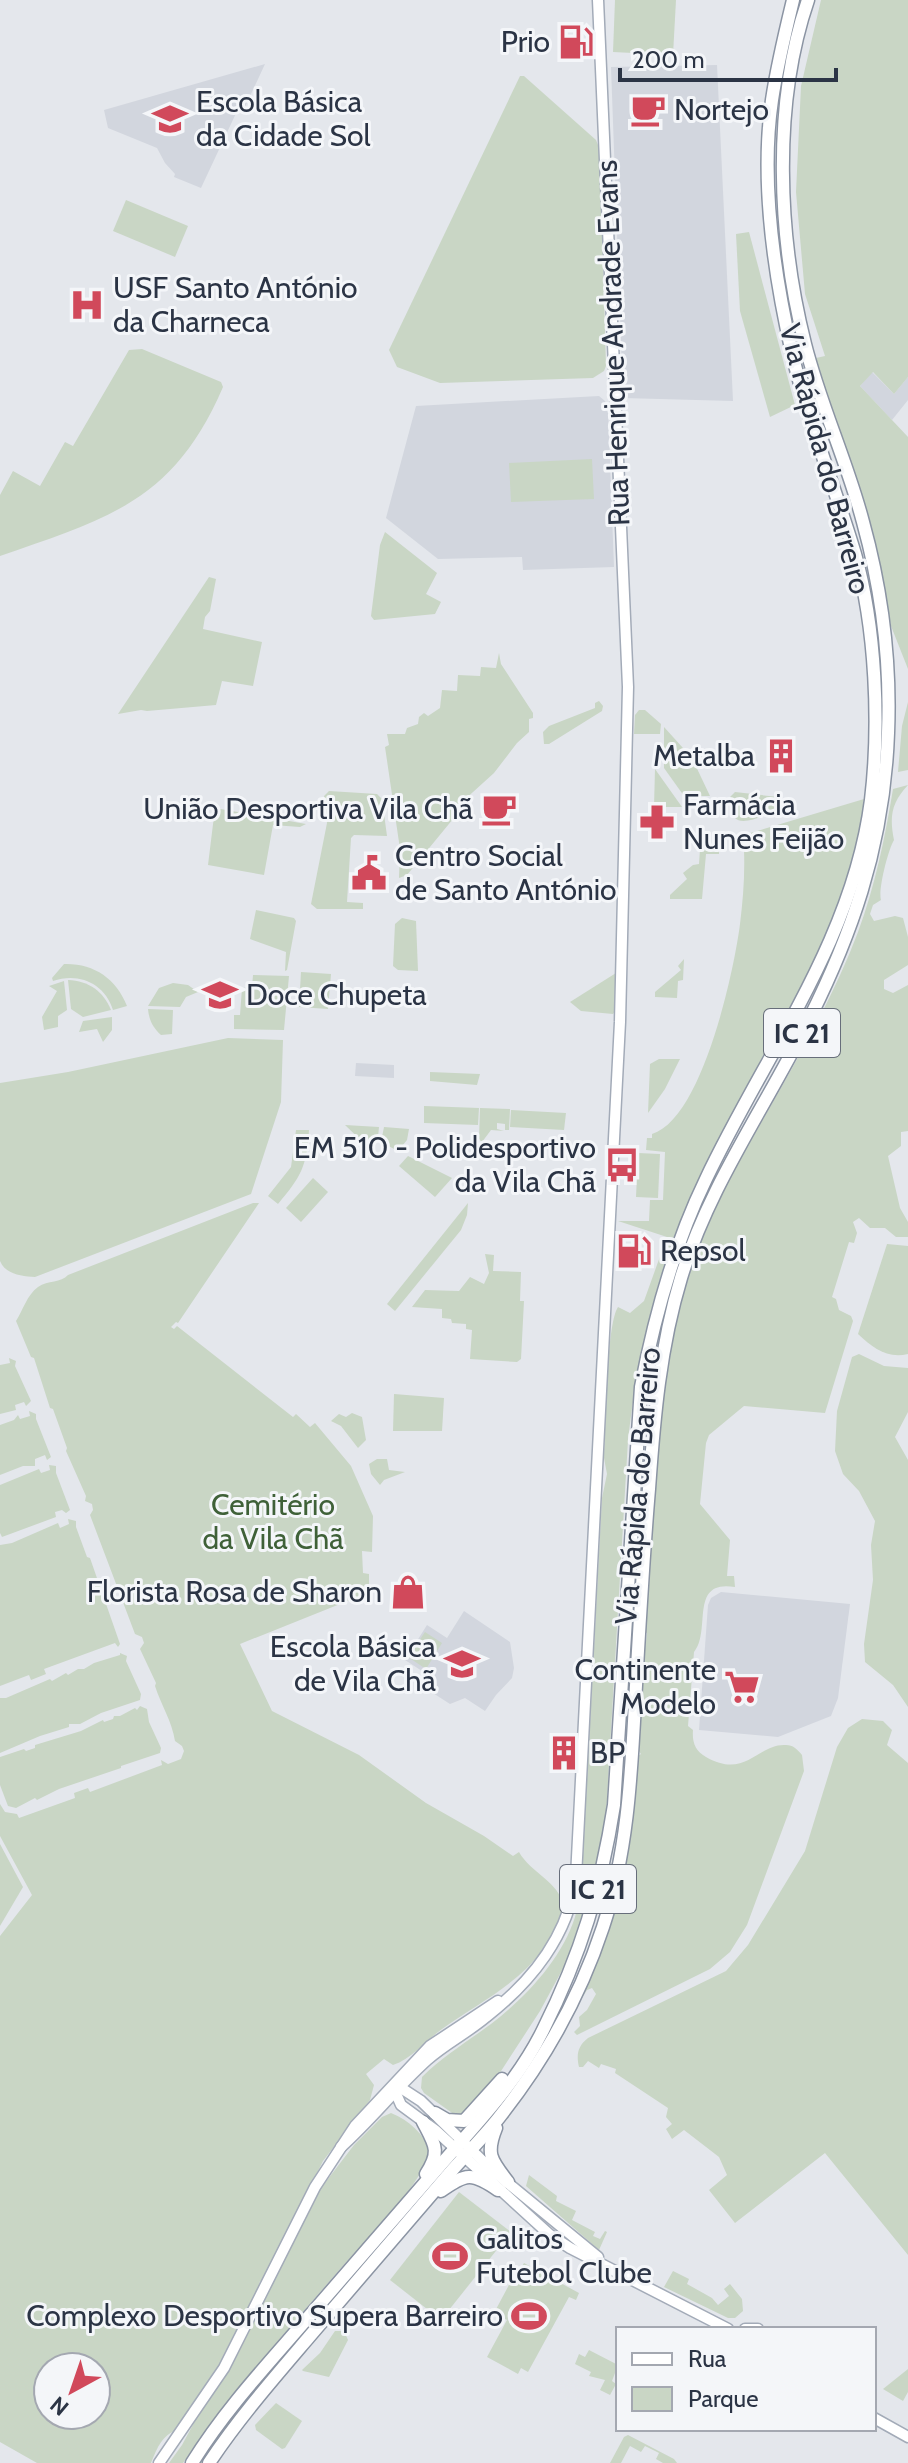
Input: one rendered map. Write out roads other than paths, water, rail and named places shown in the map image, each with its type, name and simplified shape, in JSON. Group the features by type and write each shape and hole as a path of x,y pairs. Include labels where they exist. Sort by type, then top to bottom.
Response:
{"highway":[{"name":"Via Rápida do Barreiro","path":"463,2150 536,2042 573,1968 594,1907 606,1857 614,1805 641,1387 655,1321 684,1228 707,1177 818,970 843,911 871,800 876,686 859,575 792,353 771,231 767,167 771,101 793,0"},
{"name":"Via Rápida do Barreiro","path":"192,2463 240,2397 463,2150 506,2109 546,2049 583,1979 617,1879 630,1792 642,1576 658,1381 682,1276 717,1187 802,1035 847,937 864,888 884,789 888,728 885,626 862,515 827,419 803,339 786,236 783,145 790,82 801,20 808,0"},
{"path":"435,2113 454,2122 464,2121 515,2064 551,2012"},
{"path":"503,2186 490,2150 491,2140 506,2109"},
{"path":"420,2198 436,2155 423,2122"},
{"path":"420,2198 467,2176 503,2186"},
{"name":"Via Rápida do Barreiro","path":"209,2463 261,2393 420,2198"}],"main road":[{"name":"Rua Henrique Andrade Evans","path":"509,1996 544,1958 563,1926 576,1877 619,1033 628,687 598,0"},
{"path":"159,2463 224,2368 315,2187 361,2118 441,2048 486,2018 509,1996"},
{"path":"341,2147 376,2114 437,2040 509,1996"},
{"path":"421,2101 414,2082 423,2064"},
{"path":"396,2088 421,2101 435,2113 463,2150"},
{"path":"396,2088 398,2102 463,2150 503,2186 534,2222 570,2248 724,2327"},
{"path":"376,2114 391,2107 405,2108"},
{"path":"876,2419 908,2437"}],"place":[{"name":"Prio","path":"576,42"},
{"name":"Nortejo","path":"648,110"},
{"name":"Escola Básica da Cidade Sol","path":"170,119"},
{"name":"USF Santo António da Charneca","path":"87,305"},
{"name":"Metalba","path":"781,756"},
{"name":"União Desportiva Vila Chã","path":"499,809"},
{"name":"Farmácia Nunes Feijão","path":"657,822"},
{"name":"Centro Social de Santo António","path":"369,873"},
{"name":"Doce Chupeta","path":"220,995"},
{"name":"EM 510 - Polidesportivo da Vila Chã","path":"622,1165"},
{"name":"Repsol","path":"634,1251"},
{"name":"Florista Rosa de Sharon","path":"408,1592"},
{"name":"Escola Básica de Vila Chã","path":"462,1664"},
{"name":"Continente Modelo","path":"742,1687"},
{"name":"BP","path":"564,1753"},
{"name":"Galitos Futebol Clube","path":"450,2256"},
{"name":"Complexo Desportivo Supera Barreiro","path":"529,2316"}],"park label":[{"name":"Cemitério da Vila Chã","path":"273,1522"}]}
